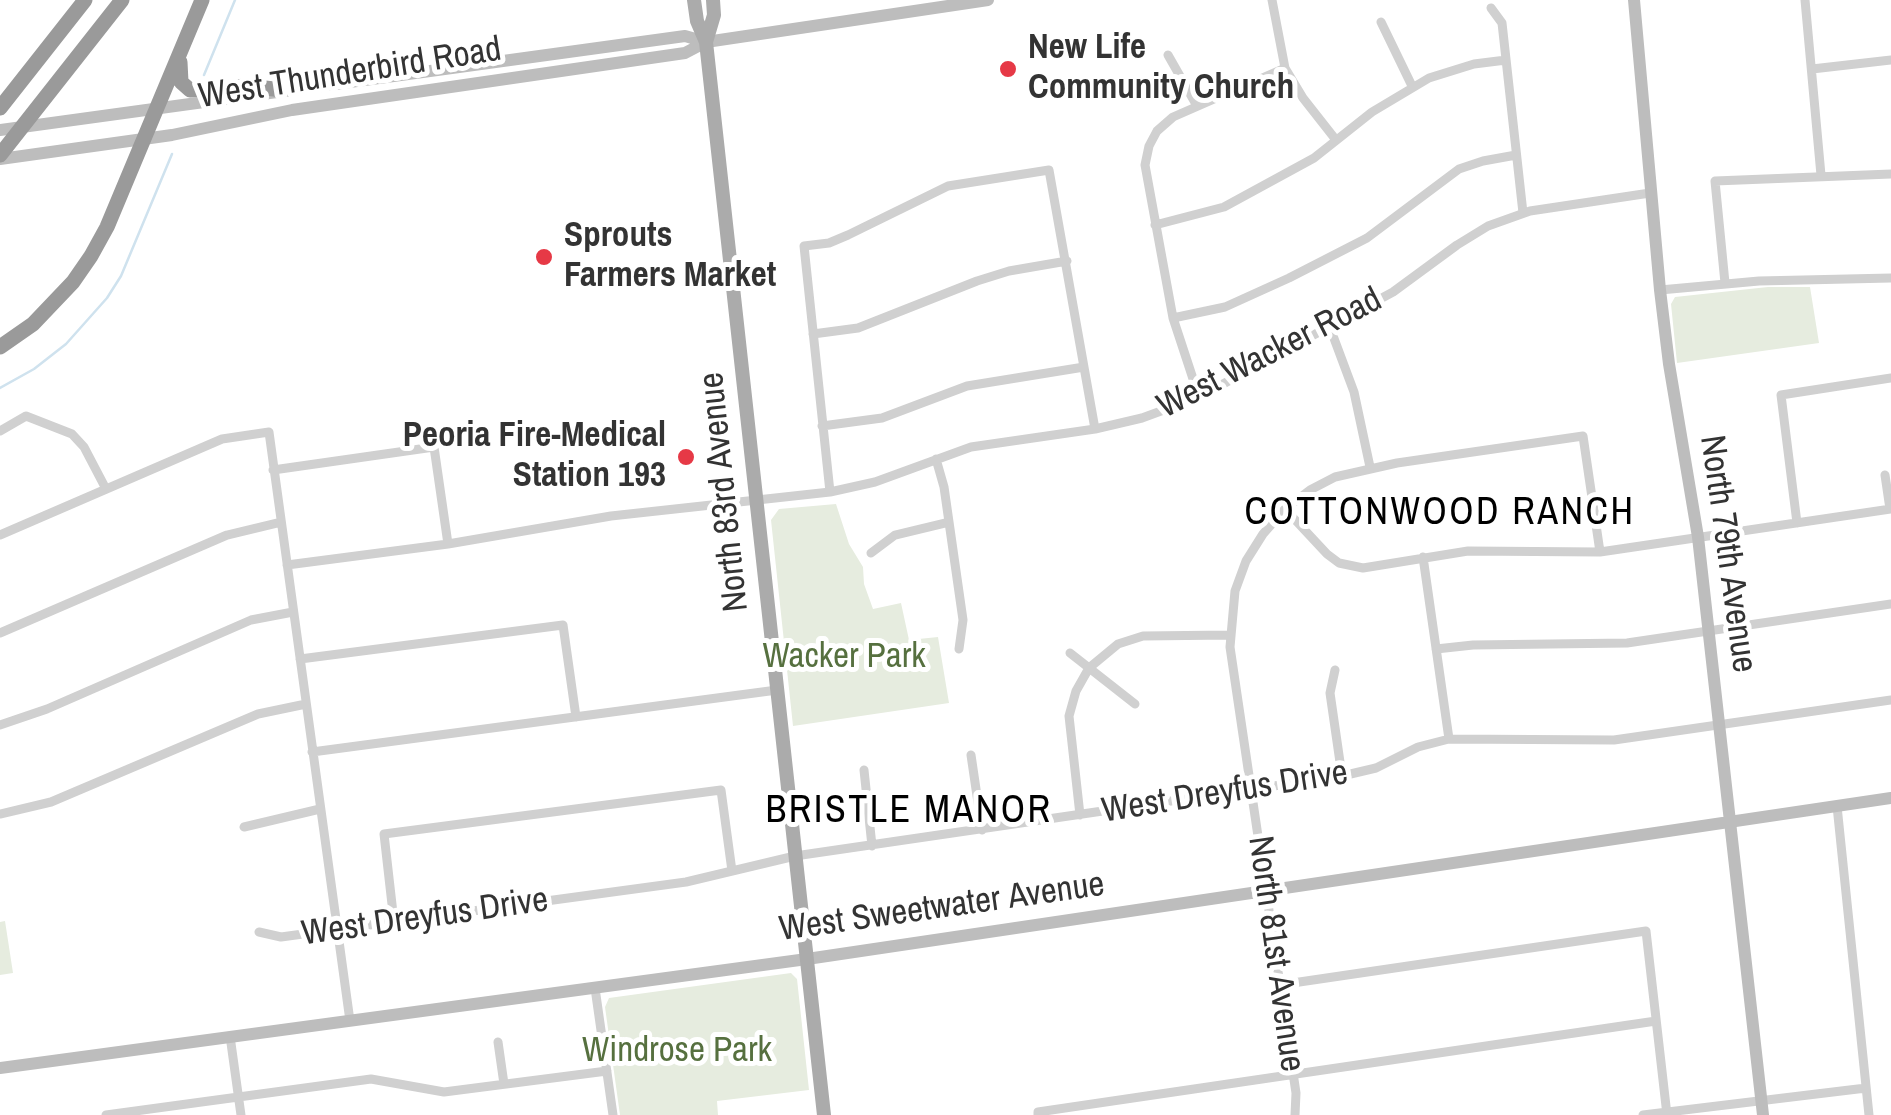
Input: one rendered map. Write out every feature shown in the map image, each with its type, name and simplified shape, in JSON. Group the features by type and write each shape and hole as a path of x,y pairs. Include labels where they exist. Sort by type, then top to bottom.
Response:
{"highway":[{"path":"1,106 85,0"},
{"path":"0,157 122,0"},
{"path":"0,347 32,324 91,256 107,227 202,0"},
{"path":"180,54 181,82 190,90 247,86 283,90"}],"main road":[{"name":"North 83rd Avenue","path":"694,0 706,42 824,1115"},
{"name":"North 83rd Avenue","path":"706,42 714,15 712,0"}],"street":[{"name":"West Thunderbird Road","path":"0,157 144,139 292,110 685,53 706,42 988,0"},
{"path":"1272,0 1285,68 1336,140"},
{"name":"North 79th Avenue","path":"1634,0 1660,290 1698,537 1762,1108"},
{"path":"1804,0 1821,175"},
{"path":"1491,8 1502,24 1523,213"},
{"path":"1380,22 1412,86"},
{"name":"West Thunderbird Road","path":"0,130 685,36 706,42"},
{"path":"1168,55 1197,106"},
{"path":"1155,225 1224,208 1314,158 1412,86 1446,72 1506,60"},
{"path":"1812,70 1891,60"},
{"path":"1199,397 1173,318 1145,166 1157,131 1174,117 1285,68"},
{"path":"1173,318 1225,307 1288,278 1367,238 1458,169 1516,155"},
{"path":"830,492 804,246 848,235 948,186 1049,170 1094,429"},
{"path":"1725,283 1715,181 1891,174"},
{"name":"West Wacker Road","path":"286,565 448,544 594,518 830,492 875,482 984,444 1094,429 1156,414 1199,397 1393,292 1476,232 1523,213 1650,193"},
{"path":"813,334 858,328 977,281 1066,261"},
{"path":"1660,290 1725,283 1891,278"},
{"path":"1328,326 1354,392 1370,467"},
{"path":"822,426 893,414 967,386 1084,367"},
{"path":"1796,522 1781,396 1891,378"},
{"path":"0,431 26,416 72,434 84,447 106,489"},
{"path":"0,535 222,439 269,432 350,1021"},
{"name":"North 81st Avenue","path":"1295,1115 1230,635 1235,592 1246,561 1285,509 1322,483 1370,467 1583,436 1600,552"},
{"path":"273,470 434,447 448,544"},
{"path":"936,459 963,620 959,649"},
{"path":"1285,509 1317,546 1352,568 1484,550 1600,552 1890,509 1884,475"},
{"path":"0,633 227,535 280,522"},
{"path":"871,553 894,535 949,522"},
{"path":"1422,557 1449,740"},
{"path":"1436,649 1473,645 1607,645 1891,604"},
{"path":"0,725 47,709 252,620 293,612"},
{"path":"300,659 564,626 576,717"},
{"path":"1080,815 1069,716 1089,668 1118,644 1144,636 1230,635"},
{"path":"1070,654 1135,704"},
{"path":"1335,670 1330,693 1342,776"},
{"path":"312,752 777,690"},
{"name":"West Dreyfus Drive","path":"259,932 281,937 686,882 795,856 1342,776 1376,768 1418,747 1449,740 1614,740 1891,700"},
{"path":"0,814 51,802 258,714 306,704"},
{"path":"971,755 982,830"},
{"path":"864,770 872,846"},
{"path":"394,922 384,834 721,790 732,871"},
{"name":"West Sweetwater Avenue","path":"0,1068 806,959 1891,798"},
{"path":"1837,806 1869,1115"},
{"path":"244,827 320,809"},
{"path":"1278,985 1646,931 1667,1113"},
{"path":"596,988 613,1115"},
{"path":"1038,1114 1656,1021"},
{"path":"230,1036 241,1115"},
{"path":"498,1042 504,1084"},
{"path":"106,1115 370,1080 444,1092 607,1071"},
{"path":"1643,1115 1762,1108 1866,1088"}],"green space":[{"path":"1768,287 1810,287 1819,343 1677,363 1671,304 1675,297"},
{"name":"Wacker Park","path":"836,504 849,544 863,567 873,609 901,603 909,640 938,637 949,703 793,726 771,520 779,509"},
{"path":"5,921 13,973 0,975 0,922"},
{"name":"Windrose Park","path":"791,973 797,979 809,1090 717,1101 718,1115 620,1115 605,1007 609,998"}],"waterway":[{"path":"204,75 235,0"},
{"path":"0,388 34,369 66,344 107,298 121,276 172,154"}],"place":[{"name":"New Life Community Church","path":"1008,69"},
{"name":"Sprouts Farmers Market","path":"544,257"},
{"name":"Peoria Fire-Medical Station 193","path":"686,457"}],"district":[{"name":"COTTONWOOD RANCH","path":"1440,514"},
{"name":"BRISTLE MANOR","path":"909,812"}]}
